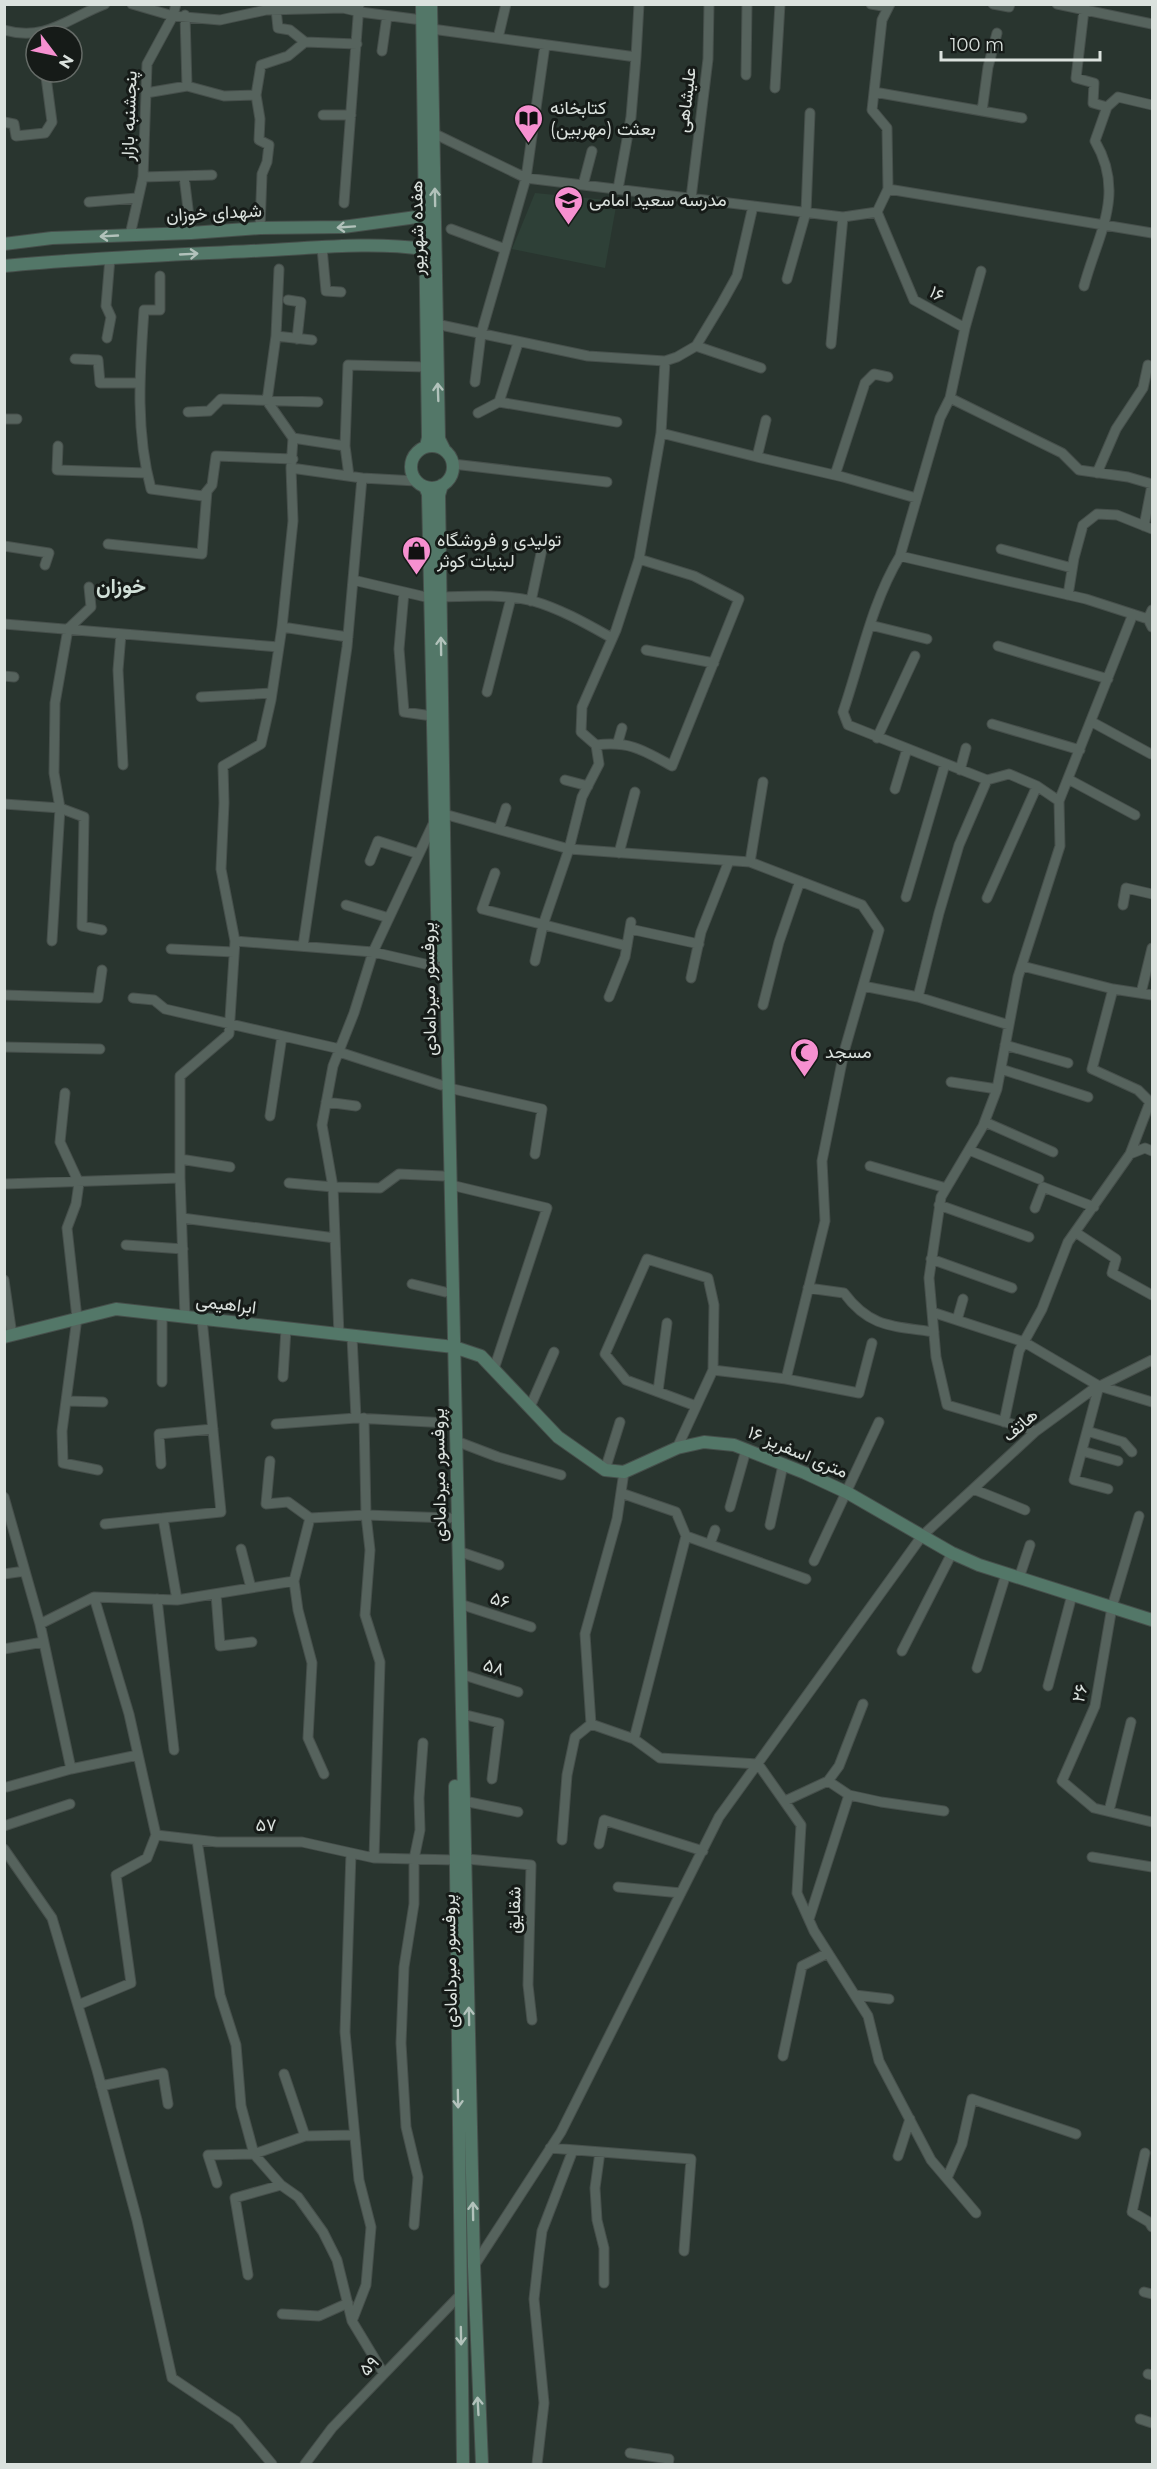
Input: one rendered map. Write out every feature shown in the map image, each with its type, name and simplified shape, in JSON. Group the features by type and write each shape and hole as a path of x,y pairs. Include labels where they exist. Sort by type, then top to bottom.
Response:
{"main road":[{"name":"هفده شهریور","path":"422,4 428,438 426,446"},
{"name":"هفده شهریور","path":"431,4 439,439 444,449"},
{"name":"شهدای خوزان","path":"4,244 52,238 260,228 342,227 424,216"},
{"path":"380,246 381,223"},
{"path":"4,266 110,258 322,248 402,246 424,249"},
{"path":"433,445 444,449 450,455 453,465 451,476 435,488 420,484 410,468 414,454 426,446 433,445"},
{"name":"پروفسور میردامادی","path":"420,484 428,494 435,598 450,1348 448,1423 450,1518 482,2464"},
{"name":"پروفسور میردامادی","path":"439,817 432,716 439,495 442,485"},
{"name":"پروفسور میردامادی","path":"447,1180 445,1292 456,1440 464,1801 461,1859 463,2464"},
{"name":"ابراهیمی","path":"8,1336 116,1309 450,1348"},
{"path":"450,1348 481,1356 558,1437 605,1470 624,1472"},
{"name":"۱۶ متری اسفریز","path":"624,1472 677,1448 704,1442 734,1445 848,1492 952,1553 1006,1574 1152,1620"}],"street":[{"path":"62,24 105,4"},
{"path":"132,4 173,16 185,15 220,20 270,8 360,8 387,16 422,20"},
{"name":"پنجشنبه بازار","path":"130,235 143,177 147,64 173,16 176,4"},
{"path":"498,38 506,4"},
{"path":"618,189 632,117 639,4"},
{"name":"علیشاهی","path":"691,198 708,59 710,4"},
{"path":"746,75 747,4"},
{"path":"775,88 780,4"},
{"path":"434,133 526,178 843,217 877,213 888,189 887,128 872,110 882,20 889,6 871,4"},
{"path":"993,4 1009,7 1010,4"},
{"path":"1057,4 1084,10 1104,9 1152,24"},
{"path":"270,8 278,28 290,30 305,42 357,44"},
{"path":"344,203 360,8"},
{"path":"1084,10 1076,78 1094,83 1093,103 1107,107"},
{"path":"185,15 187,86"},
{"path":"382,51 387,16"},
{"path":"432,29 636,57"},
{"path":"4,30 24,34"},
{"path":"982,111 988,67 997,33"},
{"path":"260,228 262,174 267,162 269,146 259,140 260,119 256,95 261,65 288,56 305,42"},
{"path":"475,382 480,334 526,178 545,45"},
{"path":"4,123 14,123 16,136 45,133 52,122 47,84"},
{"path":"146,93 187,86 224,96 256,95"},
{"path":"874,92 1022,118"},
{"path":"1084,286 1093,253 1106,225 1110,180 1104,156 1095,141 1107,107 1118,97 1152,105"},
{"path":"787,279 806,212 810,114"},
{"path":"323,115 351,115"},
{"path":"584,185 592,151"},
{"path":"143,177 212,175"},
{"path":"184,176 191,233"},
{"path":"888,189 1152,232"},
{"path":"89,202 137,198"},
{"path":"436,324 588,356 665,361 677,357 696,346 737,276 753,206"},
{"name":"۱۶","path":"877,213 914,300 965,328"},
{"path":"831,344 843,217"},
{"path":"451,230 505,249"},
{"path":"322,248 326,291 341,292"},
{"path":"107,338 111,317 106,306 110,258"},
{"path":"186,1317 180,1178 180,1076 229,1034 235,941 221,869 223,766 261,744 272,693 282,627 293,521 293,438 267,401 276,336 279,269"},
{"path":"981,271 965,328 950,398 940,418 900,556 887,578 843,712 848,725 907,750 987,780 1009,774 1036,786 1059,801"},
{"path":"160,276 160,310 144,310 139,383 147,473 152,489 203,496 212,485 216,456 292,463 349,476 420,484"},
{"path":"288,300 301,302 297,339"},
{"path":"276,336 312,340"},
{"path":"499,402 518,343"},
{"path":"696,346 761,368"},
{"path":"75,359 98,360 100,383 139,383"},
{"path":"535,961 543,925 569,849 582,797 599,764 596,745 581,732 582,707 612,638 639,559 661,433 665,361"},
{"path":"349,476 345,446 348,365 427,367"},
{"path":"1097,473 1116,429 1143,388 1148,365"},
{"path":"836,475 865,383 874,374 888,377"},
{"path":"950,398 1062,453 1079,470 1152,484 1148,527 1117,515 1097,514 1083,525 1068,595"},
{"path":"188,412 209,411 221,399 318,402"},
{"path":"478,413 499,402 617,422"},
{"path":"4,419 17,419"},
{"path":"757,457 766,420"},
{"path":"661,433 836,475 916,498"},
{"path":"293,438 345,446"},
{"path":"58,446 57,470 147,473"},
{"path":"453,465 607,482"},
{"path":"303,946 348,637 362,478"},
{"path":"108,544 202,554 207,491"},
{"path":"531,601 543,543"},
{"path":"4,546 50,553 45,565"},
{"path":"1001,549 1072,568"},
{"path":"900,556 1068,595 1151,619"},
{"path":"596,745 618,742 640,749 672,766 739,599 694,576 639,559"},
{"path":"353,580 435,598 469,596 531,601 572,615 612,638"},
{"path":"52,941 60,808 54,774 55,703 68,629 91,607 89,587"},
{"path":"404,592 399,649 404,712 432,716"},
{"path":"487,692 511,598"},
{"path":"1036,1431 947,1405 936,1357 928,1278 941,1197 985,1122 997,1089 1022,966 1060,846 1059,801 1133,614"},
{"path":"4,624 279,647"},
{"path":"870,625 927,639"},
{"path":"282,627 348,637"},
{"path":"121,634 118,670 123,765"},
{"path":"998,645 1108,679"},
{"path":"646,650 714,663"},
{"path":"878,738 915,656"},
{"path":"201,697 272,693"},
{"path":"1092,722 1152,754"},
{"path":"992,724 1080,750"},
{"path":"618,742 622,728"},
{"path":"960,770 966,748"},
{"path":"896,789 907,750"},
{"path":"906,897 945,764"},
{"path":"1068,779 1135,815"},
{"path":"566,780 588,786"},
{"path":"918,997 958,845 987,780"},
{"path":"750,862 763,782"},
{"path":"987,898 1036,786"},
{"path":"619,853 635,792"},
{"path":"4,804 60,808 84,817 81,926 102,930"},
{"path":"500,830 506,808"},
{"path":"339,1335 333,1187 322,1125 326,1102 333,1066 354,1013 373,952 439,817 500,830 569,849 750,862 862,905 879,930 844,1052 822,1161 825,1221 786,1379"},
{"path":"370,861 378,841 419,854"},
{"path":"691,978 699,944 729,861"},
{"path":"495,873 482,909 627,946"},
{"path":"763,1005 779,942 800,881"},
{"path":"1123,905 1126,888 1152,894"},
{"path":"346,905 389,918"},
{"path":"609,997 625,957 630,926 699,944"},
{"path":"235,941 373,952 442,967"},
{"path":"1141,993 1152,948"},
{"path":"171,950 234,952"},
{"path":"1022,966 1113,989 1152,995"},
{"path":"4,995 98,998 102,970"},
{"path":"863,986 918,997 1009,1025"},
{"path":"1004,1422 1019,1351 1042,1309 1068,1242 1130,1154 1150,1102 1138,1090 1092,1069 1113,989"},
{"path":"133,998 154,1000 165,1009 339,1050 445,1087 542,1109 535,1154"},
{"path":"270,1116 282,1036"},
{"path":"1005,1045 1068,1063"},
{"path":"4,1047 100,1049"},
{"path":"1001,1069 1088,1097"},
{"path":"951,1082 997,1089"},
{"path":"65,1093 60,1142 79,1184 76,1204 67,1228 77,1318 62,1431 63,1463 98,1470"},
{"path":"326,1102 356,1106"},
{"path":"985,1122 1053,1152"},
{"path":"1130,1154 1145,1148 1152,1151"},
{"path":"969,1150 1039,1179"},
{"path":"180,1159 230,1167"},
{"path":"870,1166 946,1188"},
{"path":"289,1183 380,1188 399,1174 447,1180 547,1208 494,1369"},
{"path":"4,1184 79,1184 180,1178"},
{"path":"1035,1208 1043,1187 1094,1207"},
{"path":"939,1205 1029,1237"},
{"path":"182,1218 335,1238"},
{"path":"1075,1232 1116,1259 1112,1273 1152,1295"},
{"path":"126,1245 183,1249"},
{"path":"677,1448 696,1406 712,1370 714,1305 708,1278 647,1259 604,1354 626,1380 696,1406"},
{"path":"931,1259 1011,1288"},
{"path":"4,1280 8,1336"},
{"path":"412,1284 445,1292"},
{"path":"808,1288 844,1293 856,1310 880,1324 934,1332"},
{"path":"957,1320 963,1299"},
{"path":"932,1312 1024,1342 1099,1386 1152,1402"},
{"path":"162,1314 162,1382"},
{"path":"105,1524 221,1512 202,1319"},
{"path":"658,1391 667,1323"},
{"path":"283,1377 285,1329"},
{"path":"352,1337 370,1550 365,1616 380,1662 374,1858"},
{"path":"712,1370 786,1379 859,1393 873,1343"},
{"path":"530,1407 554,1352"},
{"name":"هاتف","path":"474,2266 561,2132 720,1817 922,1536 1036,1431 1099,1386 1151,1362"},
{"path":"1099,1386 1074,1480 1108,1489"},
{"path":"66,1401 103,1402"},
{"path":"276,1424 360,1418 448,1423"},
{"path":"605,1470 620,1422"},
{"path":"814,1561 879,1422"},
{"path":"161,1464 159,1434 213,1429"},
{"path":"1087,1431 1123,1442 1132,1452"},
{"path":"456,1440 498,1458 561,1475"},
{"path":"730,1507 746,1450"},
{"path":"1082,1451 1118,1461"},
{"path":"270,1461 266,1504 288,1502 310,1518 366,1515 450,1518"},
{"path":"770,1525 783,1465"},
{"path":"591,1724 585,1634 617,1519 624,1472"},
{"path":"973,1489 1025,1509"},
{"path":"621,1493 676,1512 686,1536 634,1739"},
{"path":"4,1497 40,1624 71,1769"},
{"name":"۲۶","path":"1109,1811 1094,1808 1062,1781 1095,1706 1112,1608 1139,1516"},
{"path":"163,1518 177,1600"},
{"path":"310,1518 294,1581 298,1610 312,1663 308,1738 324,1774"},
{"path":"710,1544 715,1530"},
{"path":"686,1536 806,1579"},
{"path":"1019,1578 1030,1545"},
{"path":"241,1549 251,1588"},
{"path":"458,1551 499,1565"},
{"path":"902,1651 952,1553"},
{"path":"4,1574 25,1571"},
{"path":"977,1668 1006,1574"},
{"path":"40,1624 94,1597 177,1600 294,1581"},
{"path":"216,1594 220,1646 252,1642"},
{"path":"1048,1686 1072,1595"},
{"path":"78,2005 131,1983 116,1875 147,1858 156,1835 129,1714 94,1597"},
{"path":"157,1599 174,1750"},
{"name":"۵۶","path":"460,1604 531,1627"},
{"path":"4,1648 43,1642"},
{"name":"۵۸","path":"461,1674 518,1692"},
{"path":"785,1801 828,1781 839,1766 863,1704"},
{"path":"462,1714 499,1724 492,1779"},
{"path":"1131,1722 1109,1811 1152,1822"},
{"path":"591,1724 634,1739 660,1758 758,1764 801,1825 797,1893 808,1919 868,2016 879,2061 932,2160 976,2213"},
{"path":"562,1840 567,1775 575,1737 591,1724"},
{"path":"414,2225 418,2177 406,2127 402,2043 404,1968 414,1904 414,1859 420,1830 419,1798 423,1743"},
{"path":"7,1787 71,1769 138,1755"},
{"path":"828,1781 849,1795 944,1811"},
{"path":"808,1919 849,1795"},
{"path":"464,1801 518,1812"},
{"path":"4,1826 70,1804"},
{"path":"599,1844 604,1820 703,1851"},
{"name":"۵۷","path":"156,1835 217,1842 302,1842 374,1858 461,1859"},
{"path":"197,1840 220,1995 236,2045 241,2106 254,2154 281,2185 298,2197 323,2232 337,2260 352,2322 384,2374"},
{"path":"4,1849 52,1918 137,2220 172,2378 236,2421 272,2464"},
{"path":"351,1853 345,2032 359,2180 371,2227 366,2285 352,2322"},
{"path":"1092,1857 1152,1867"},
{"name":"شقایق","path":"461,1859 531,1865 528,1985 532,2020"},
{"path":"618,1887 681,1893"},
{"path":"783,2056 802,1966 828,1953"},
{"path":"855,1995 889,1999"},
{"path":"101,2086 163,2073 168,2104"},
{"path":"284,2074 306,2136"},
{"path":"947,2178 962,2144 972,2099 1076,2134"},
{"path":"898,2156 910,2120"},
{"path":"217,2183 208,2155 254,2154 306,2136 354,2135"},
{"path":"550,2148 691,2159 684,2251"},
{"path":"537,2464 544,2403 534,2298 539,2254 542,2231 573,2150"},
{"path":"600,2152 595,2188 597,2220 604,2248 604,2283"},
{"path":"1145,2152 1132,2212 1149,2222 1152,2227"},
{"path":"248,2275 235,2198 281,2185"},
{"name":"۵۹","path":"305,2464 332,2428 461,2294"},
{"path":"282,2314 319,2316 348,2303"},
{"path":"1140,2419 1152,2423"},
{"path":"630,2453 669,2459 668,2464"}],"shaded area":[{"name":"مدرسه سعید امامی","path":"535,193 617,201 605,268 512,249"}],"place":[{"name":"کتابخانه بعثت (مهربین)","path":"529,144"},
{"name":"مدرسه سعید امامی","path":"568,226"},
{"name":"تولیدی و فروشگاه لبنیات کوثر","path":"416,576"},
{"name":"مسجد","path":"804,1078"}],"district":[{"name":"خوزان","path":"121,586"}]}
